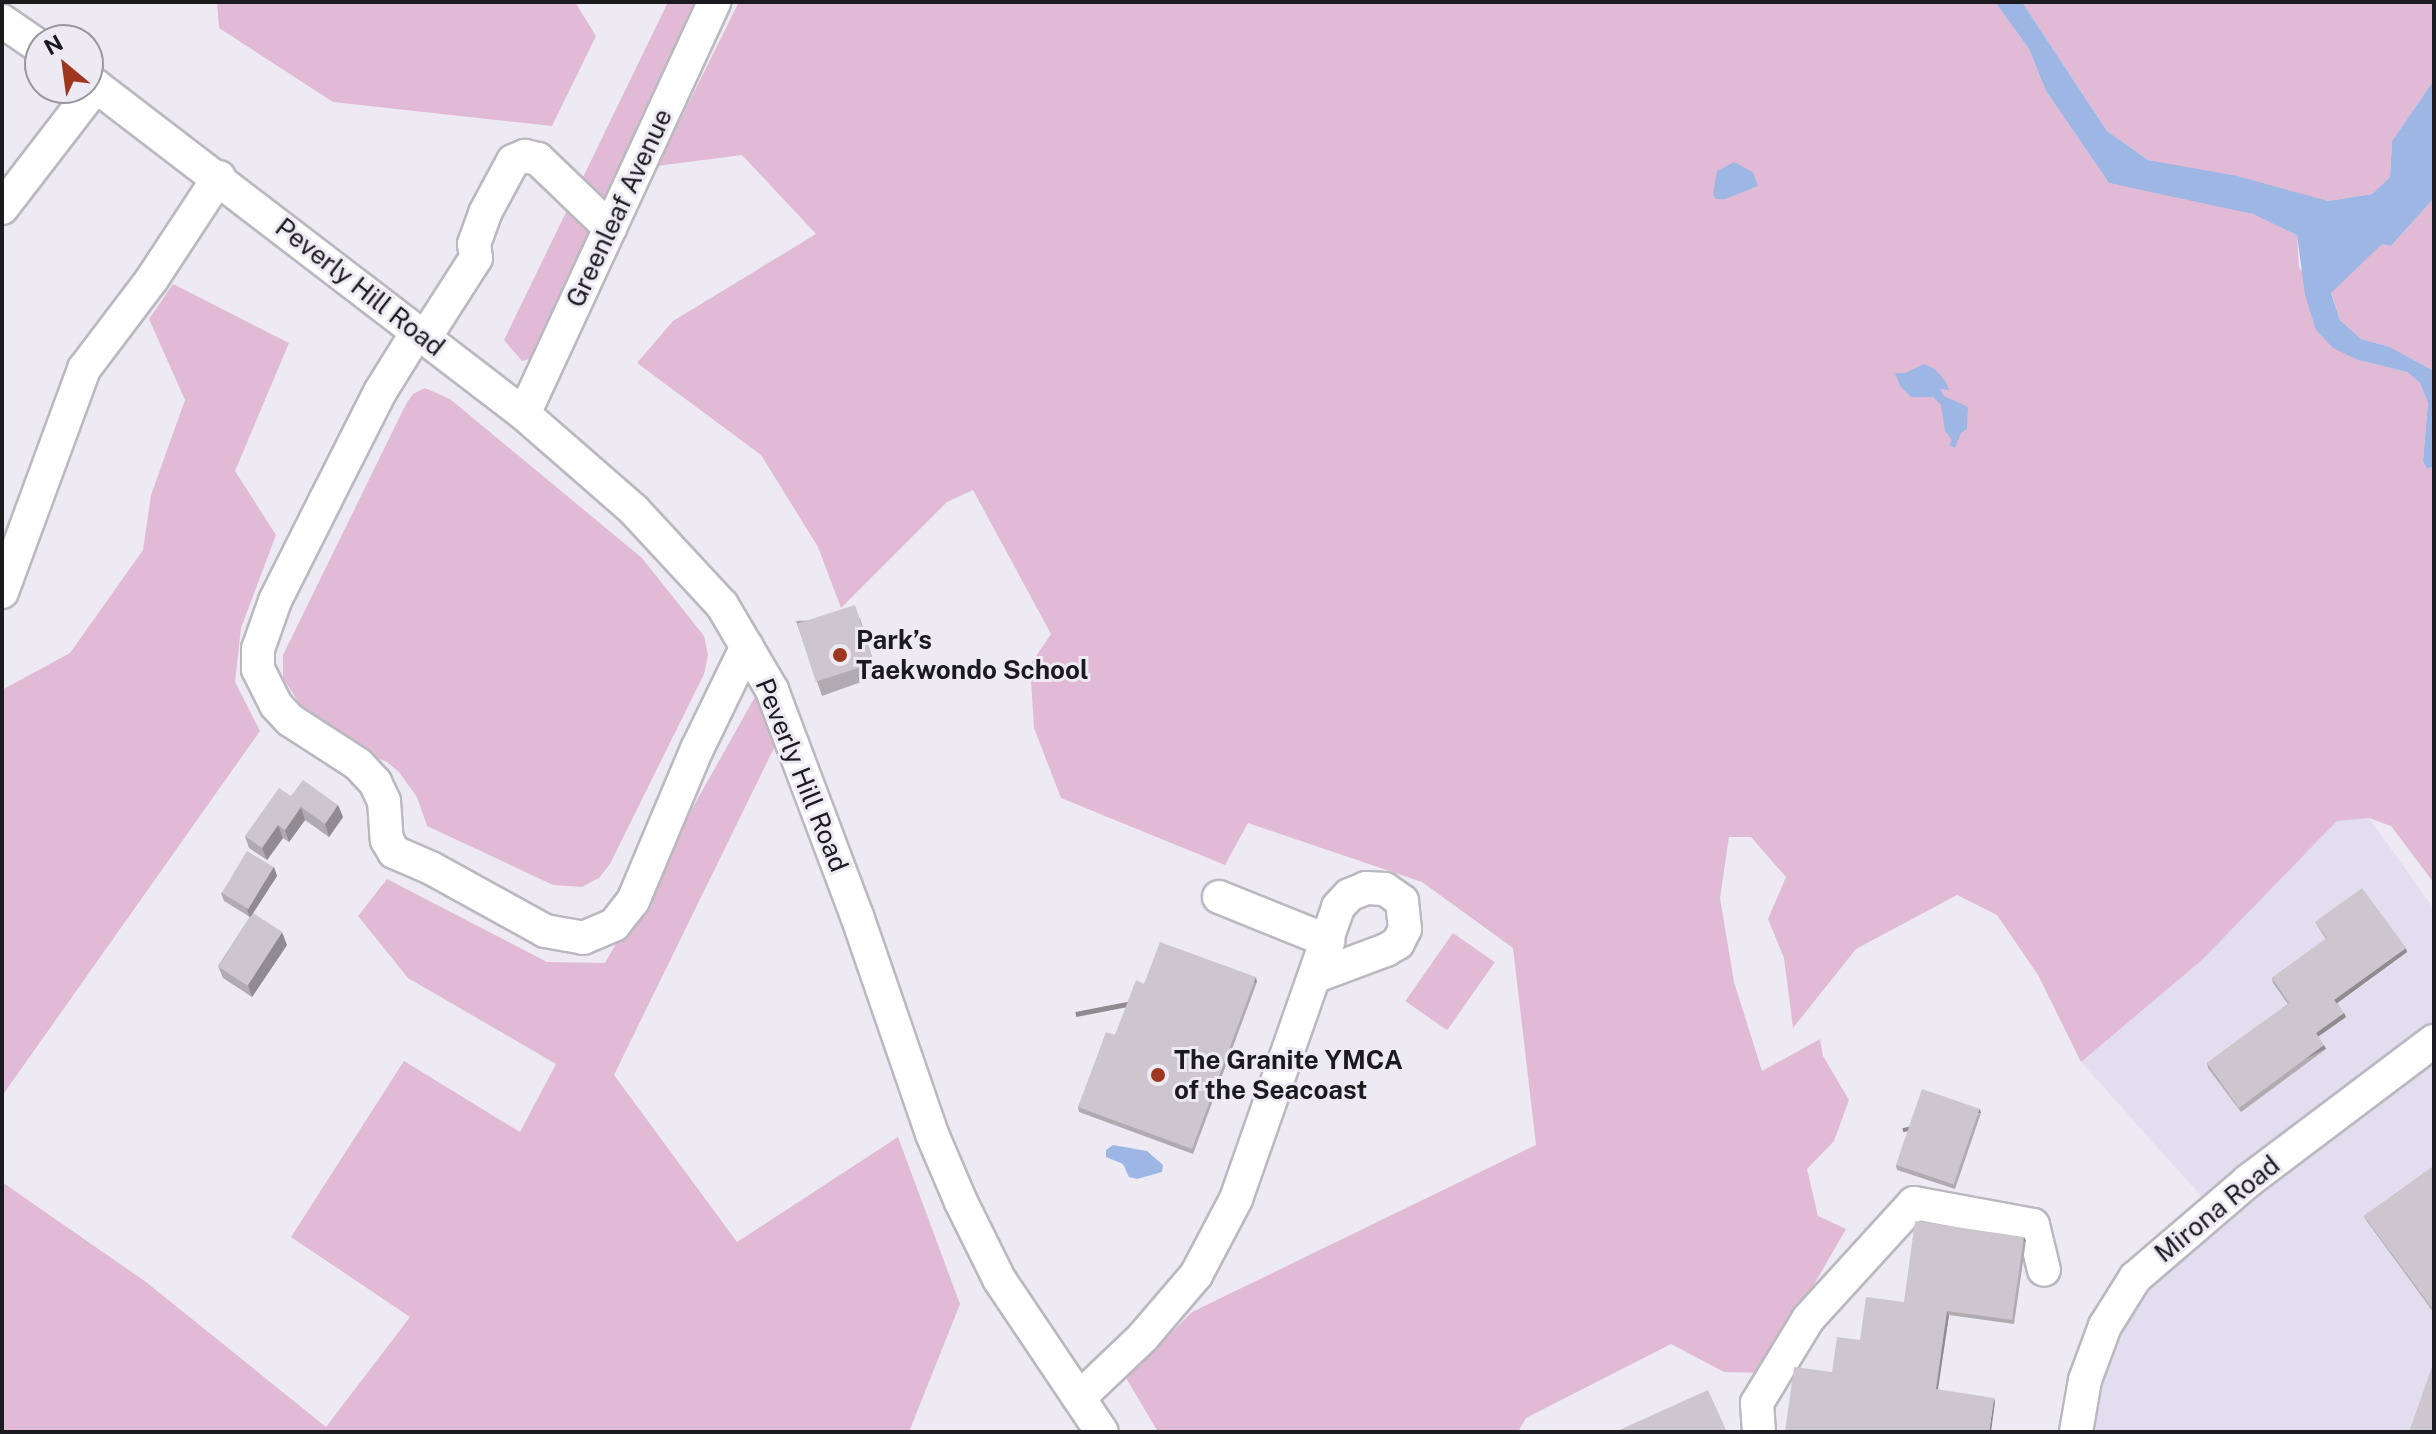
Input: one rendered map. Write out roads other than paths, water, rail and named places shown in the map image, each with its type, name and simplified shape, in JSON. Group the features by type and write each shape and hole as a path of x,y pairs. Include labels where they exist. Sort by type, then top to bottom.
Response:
{"street":[{"name":"Greenleaf Avenue","path":"524,414 714,2"},
{"path":"4,27 24,38"},
{"name":"Peverly Hill Road","path":"104,92 219,177 524,414 634,510 688,564 722,605 772,690 932,1134 961,1202 999,1279 1102,1432"},
{"path":"2,208 71,121 80,104"},
{"path":"610,228 538,159 525,156 513,161 485,213 474,244 476,258 380,392 326,499 275,601 258,649 258,669 276,705 290,720 358,764 375,782 384,801 387,840 394,852 431,868 545,931 583,938 614,925 633,901 697,749 747,646"},
{"path":"2,592 84,369 144,291 219,177"},
{"path":"1079,1398 1143,1337 1196,1275 1236,1199 1338,907 1349,895 1366,888 1385,889 1402,901 1405,929 1398,943 1316,976"},
{"path":"1219,897 1328,941"},
{"name":"Mirona Road","path":"2076,1432 2085,1380 2105,1326 2135,1278 2248,1181 2434,1041"},
{"path":"1759,1432 1757,1403 1808,1319 1914,1203 2033,1225 2044,1270"}],"water":[{"path":"1995,2 2022,2 2107,131 2148,160 2237,176 2328,201 2372,194 2390,177 2392,141 2434,80 2434,198 2391,246 2382,244 2331,293 2340,320 2361,339 2390,347 2434,371 2434,466 2427,469 2423,461 2428,403 2420,383 2407,372 2358,360 2333,348 2316,330 2305,295 2297,235 2253,214 2109,183 2046,91 2029,49"},
{"path":"1734,162 1753,172 1758,186 1725,199 1716,199 1713,195 1717,171"},
{"path":"1924,364 1935,369 1946,382 1949,390 1940,389 1944,396 1968,407 1967,429 1961,433 1955,448 1949,445 1952,440 1945,431 1941,405 1933,397 1911,397 1900,386 1895,373 1905,373"},
{"path":"1113,1145 1147,1151 1163,1165 1162,1172 1137,1179 1129,1177 1123,1164 1106,1157 1106,1150"}],"place":[{"name":"Park’s Taekwondo School","path":"840,655"},
{"name":"The Granite YMCA of the Seacoast","path":"1158,1075"}]}
